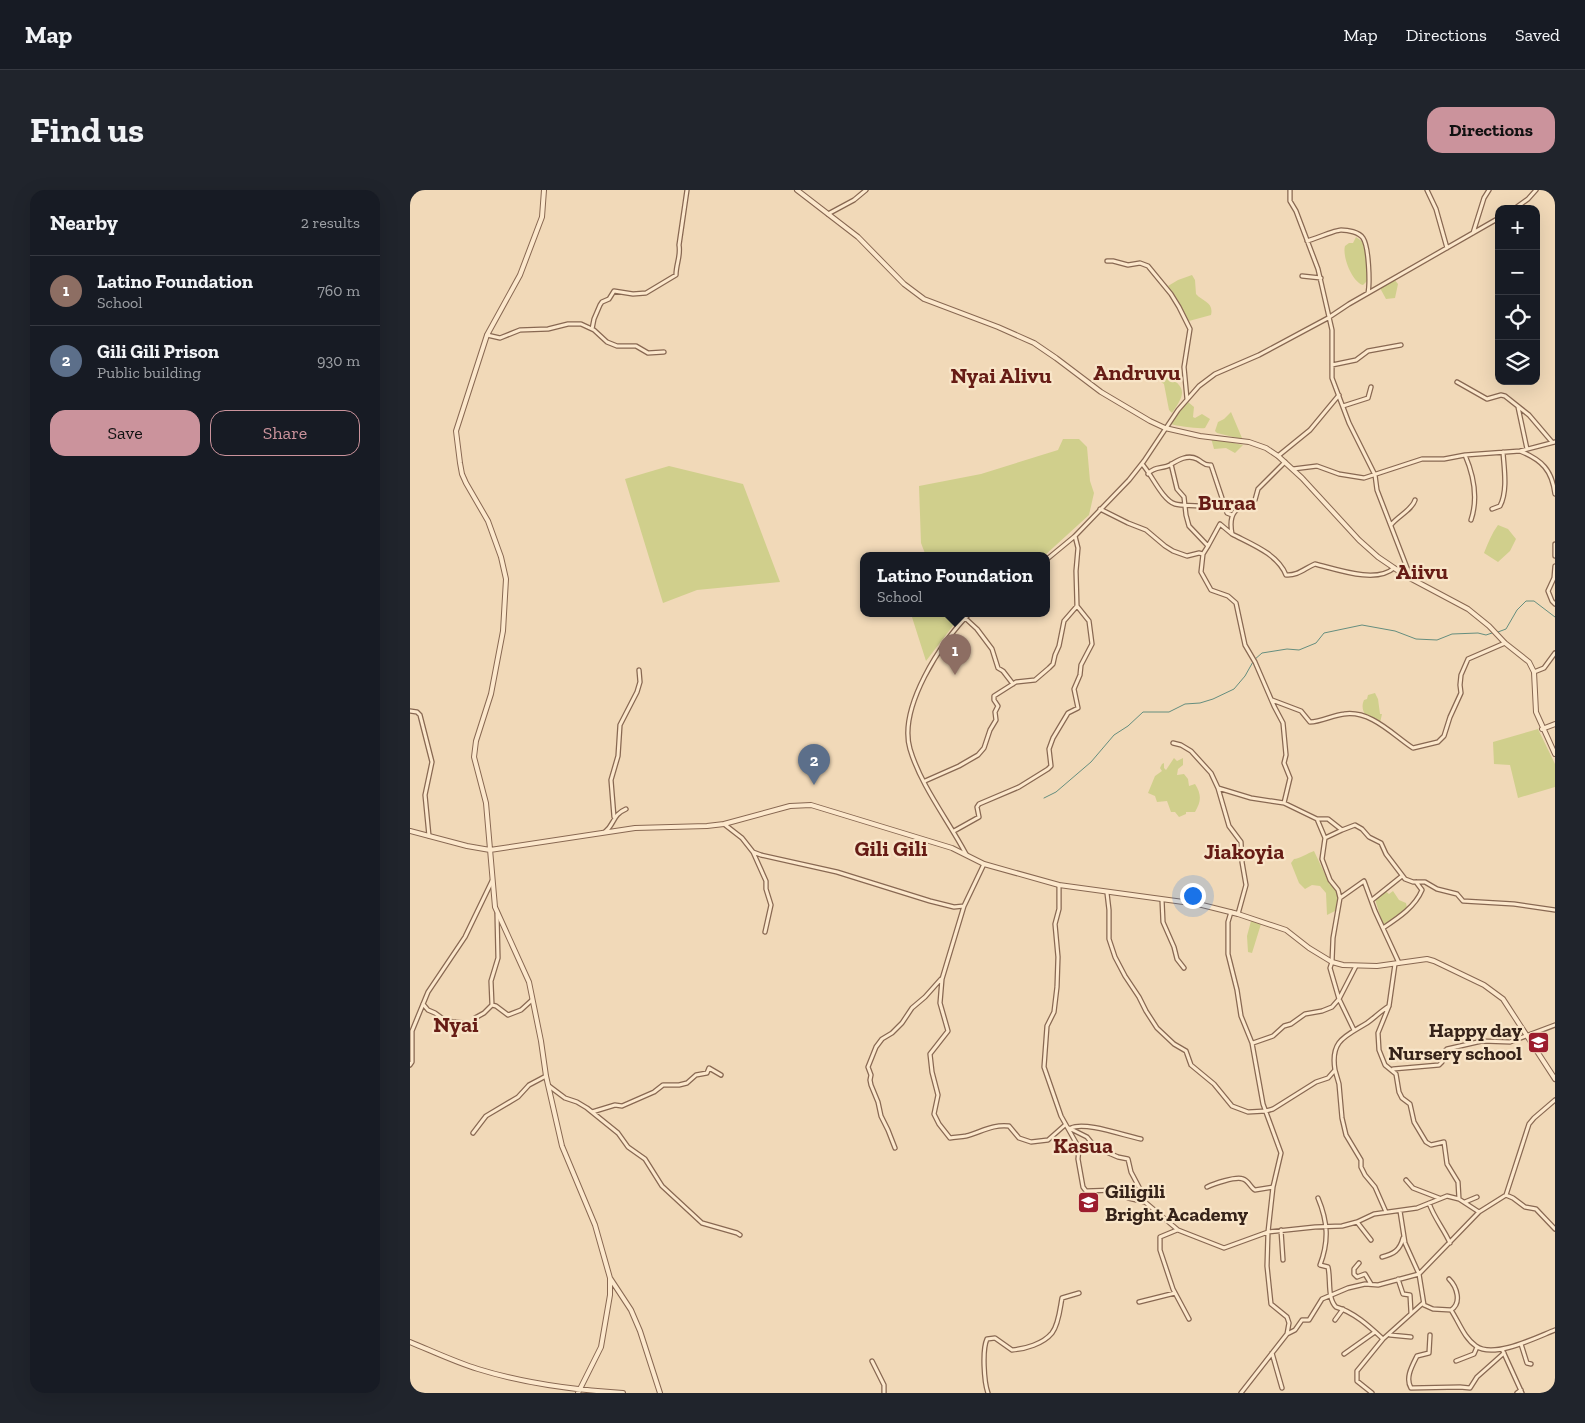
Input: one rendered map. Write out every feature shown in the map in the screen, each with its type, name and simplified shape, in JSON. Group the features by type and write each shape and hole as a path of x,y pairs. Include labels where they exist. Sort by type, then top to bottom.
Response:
{"street":[{"path":"544,190 542,217 520,276 487,335 456,431 462,474 488,521 501,557 506,579 503,631 491,694 476,741 474,757 486,803 493,900 497,914 529,982 546,1076 562,1146 595,1225 610,1278 610,1295 601,1347 579,1392"},
{"path":"592,329 600,305 609,299 614,291 633,294 646,293 676,275 687,190"},
{"path":"797,190 858,237 892,272 924,299 1034,343 1101,392 1150,422 1165,428 1200,436 1249,442 1266,448 1278,456 1293,469 1371,552 1412,579 1468,609 1529,662 1534,672 1536,712 1542,729 1555,754"},
{"path":"828,214 854,200 866,190"},
{"path":"1290,190 1290,201 1296,211 1320,278 1333,338 1332,378 1374,475 1390,525 1412,579"},
{"path":"1427,190 1436,209 1447,248"},
{"path":"1473,233 1484,198 1489,190"},
{"path":"1519,205 1536,190"},
{"path":"1050,557 1075,536 1142,464 1165,428 1199,386 1215,374 1248,360 1328,318 1495,220"},
{"path":"1307,241 1340,230 1354,232 1361,236 1365,244 1369,268 1370,283 1368,294"},
{"path":"1107,261 1128,265 1140,263 1148,266 1180,306 1190,329 1184,362 1187,399"},
{"path":"1302,276 1320,278"},
{"path":"487,335 500,338 520,330 548,329 568,324 581,324 592,329 607,342 617,346 636,346 648,353 664,352"},
{"path":"1332,365 1359,358 1368,352 1401,345"},
{"path":"1293,469 1317,466 1339,474 1361,478 1419,460 1520,451 1554,442 1533,420 1505,396 1502,395 1488,399 1457,382"},
{"path":"1343,406 1368,398 1371,387"},
{"path":"1278,456 1310,430 1339,396"},
{"path":"1518,406 1527,449"},
{"path":"1520,451 1540,462 1554,478 1555,494"},
{"path":"1492,509 1500,506 1503,500 1503,452"},
{"path":"1465,455 1473,483 1475,500 1470,520"},
{"path":"1148,474 1153,469 1171,464 1177,460 1189,458 1197,459 1204,464 1213,466 1225,509 1228,514 1232,515"},
{"path":"1232,534 1230,520 1232,515 1240,507 1255,500 1258,489 1285,462"},
{"path":"1142,464 1171,503 1199,506"},
{"path":"1171,464 1178,489 1184,497 1186,517 1191,529 1208,546"},
{"path":"1390,525 1401,514 1412,507 1416,500"},
{"path":"1100,509 1146,530 1173,551 1187,556 1203,554"},
{"path":"1284,803 1290,778 1284,763 1286,755 1283,723 1254,660 1245,645 1236,603 1228,596 1211,590 1201,572 1203,554 1220,524 1232,534 1277,561 1286,575 1293,575 1304,571 1315,564 1371,575 1384,574 1394,568"},
{"path":"954,832 979,817 977,807 979,804 1019,787 1051,766 1050,745 1068,713 1078,709 1075,686 1080,676 1081,665 1092,644 1089,621 1077,606 1076,571 1078,548 1075,536"},
{"path":"1555,544 1555,556"},
{"path":"1555,566 1554,580 1548,591 1555,604"},
{"path":"925,781 967,762 981,753 986,745 990,728 996,720 995,712 998,706 994,696 1013,684 1035,680 1053,664 1060,644 1064,620 1077,606"},
{"path":"966,854 910,750 908,726 924,678 942,647 965,618 977,629 992,649 999,669 1003,671 1013,684"},
{"path":"1271,700 1301,711 1310,722 1351,713 1367,718 1388,728 1413,748 1419,747 1438,742 1444,736 1461,693 1461,674 1468,659 1505,643"},
{"path":"1534,672 1544,668 1555,653"},
{"path":"604,832 611,826 614,817 611,780 618,756 620,725 637,692 640,682 639,670"},
{"path":"410,711 417,712 420,715 432,762 425,795 429,836"},
{"path":"1542,729 1555,724"},
{"path":"1174,743 1184,746 1197,756 1211,773 1218,788 1229,826 1241,842 1246,885 1238,914"},
{"path":"1218,788 1251,798 1284,803 1317,819 1328,819 1342,830"},
{"path":"410,831 490,850 635,828 724,824 790,806 812,805 952,848 984,864 1058,885 1198,904 1238,914 1286,930 1309,948 1332,962 1356,966 1377,966 1427,959 1434,961 1493,990 1510,1008 1555,1080"},
{"path":"614,817 626,809"},
{"path":"1317,819 1325,838 1322,859 1330,880 1338,890 1340,898 1330,968 1340,999 1354,1030"},
{"path":"724,824 742,838 753,852 766,881 766,889 771,906 765,932"},
{"path":"1325,838 1357,825 1369,837 1379,841 1402,876 1408,880 1425,882 1437,889 1456,894 1463,901 1514,904 1555,910"},
{"path":"753,852 770,858 837,872 916,898 954,907 964,906"},
{"path":"984,864 964,906 942,979 940,1003 948,1031 931,1052 930,1057 938,1095 934,1114 939,1124 950,1138 964,1137 1002,1125 1009,1126 1019,1138 1028,1142 1048,1140 1068,1127 1076,1126 1091,1127 1141,1139"},
{"path":"1372,900 1402,876"},
{"path":"410,1065 412,1062 412,1035 423,1004 435,979 465,937 492,881"},
{"path":"1340,898 1364,881 1397,963 1389,1006 1378,1033 1383,1060 1385,1065 1392,1069 1398,1078 1401,1096 1410,1104 1412,1119 1426,1142 1431,1146 1444,1142 1447,1164 1458,1182 1459,1199"},
{"path":"1383,928 1410,908 1421,892 1416,882"},
{"path":"1058,885 1059,909 1055,924 1058,957 1057,987 1054,1012 1047,1026 1044,1067 1053,1094 1079,1148 1078,1159 1085,1190 1115,1189 1128,1198 1145,1202 1178,1230 1224,1248 1268,1232 1342,1226 1371,1215 1417,1208 1439,1198 1450,1196 1459,1199 1479,1212"},
{"path":"1107,893 1109,910 1108,939 1124,976 1139,997 1152,1021 1174,1044 1186,1051 1191,1065 1214,1084 1232,1106 1248,1112 1266,1111 1277,1107 1316,1082 1328,1078 1335,1070"},
{"path":"1162,900 1163,922 1174,946 1177,959 1184,968"},
{"path":"1231,912 1228,922 1228,954 1242,1016 1252,1043 1261,1095 1280,1153 1273,1187 1268,1232 1267,1266 1269,1300 1272,1306 1287,1317 1287,1334"},
{"path":"423,1004 428,1010 446,1021 472,1024 475,1022 475,1018 492,1005 490,981 498,958 497,914"},
{"path":"1252,1043 1273,1036 1284,1026 1291,1024 1305,1014 1329,1008 1340,999 1356,966"},
{"path":"895,1148 881,1116 871,1085 871,1075 868,1067 876,1047 882,1039 892,1033 902,1023 912,1008 942,979"},
{"path":"492,1005 508,1015 521,1010 532,1000"},
{"path":"1386,1212 1375,1187 1363,1170 1361,1160 1346,1135 1334,1059 1340,1040 1389,1006"},
{"path":"1392,1069 1439,1065 1442,1062 1443,1053 1447,1049 1482,1041 1506,1042 1555,1025"},
{"path":"592,1112 628,1104 654,1092 663,1085 672,1086 687,1082 707,1072 709,1068 721,1075"},
{"path":"473,1132 486,1116 518,1098 529,1085 546,1076"},
{"path":"549,1086 565,1098 577,1102 592,1112 618,1133 628,1147 645,1159 662,1186 702,1224 736,1233 740,1236"},
{"path":"1242,1393 1287,1334 1295,1330 1302,1320 1309,1320 1322,1299 1348,1288 1371,1284 1378,1285 1398,1278 1419,1274 1479,1212 1506,1195 1529,1124 1555,1100"},
{"path":"1068,1127 1087,1137 1095,1147 1118,1157 1128,1159 1131,1172 1140,1189 1134,1199"},
{"path":"1207,1187 1219,1182 1241,1178 1247,1181 1255,1190 1273,1187"},
{"path":"1406,1180 1413,1188 1439,1198"},
{"path":"1506,1195 1525,1207 1536,1209 1555,1227"},
{"path":"1464,1202 1477,1197"},
{"path":"1318,1198 1326,1217 1326,1244 1320,1265 1328,1267 1332,1304 1343,1309 1383,1340"},
{"path":"1429,1203 1434,1216 1450,1243"},
{"path":"1400,1211 1409,1255 1419,1274 1423,1303 1428,1308 1451,1310 1457,1307 1455,1285 1449,1279"},
{"path":"1356,1222 1371,1240"},
{"path":"1178,1230 1159,1238 1162,1257 1175,1293 1189,1320"},
{"path":"1282,1230 1283,1260"},
{"path":"1382,1257 1394,1254 1404,1237"},
{"path":"1359,1263 1354,1269 1354,1274 1356,1277 1365,1274 1371,1284"},
{"path":"610,1278 631,1310 640,1331 660,1393"},
{"path":"1398,1278 1402,1294 1410,1295 1412,1314"},
{"path":"988,1393 984,1358 987,1339 995,1338 1012,1350 1030,1346 1052,1333 1062,1298 1079,1293"},
{"path":"1139,1302 1175,1293"},
{"path":"1372,1393 1357,1381 1356,1374 1383,1340 1423,1303"},
{"path":"1335,1320 1343,1309"},
{"path":"1451,1310 1466,1335 1477,1347 1502,1349 1521,1344 1555,1330"},
{"path":"1344,1354 1375,1332"},
{"path":"1390,1335 1411,1337"},
{"path":"1430,1335 1429,1353 1417,1356 1409,1374 1409,1387 1413,1389 1470,1388"},
{"path":"410,1342 478,1369 579,1392 623,1393"},
{"path":"1521,1344 1527,1363 1531,1364"},
{"path":"1456,1361 1474,1354 1477,1347"},
{"path":"1502,1349 1522,1392 1517,1393"},
{"path":"1272,1352 1282,1388"},
{"path":"1470,1393 1470,1388 1477,1377 1504,1353"},
{"path":"872,1361 884,1385 884,1393"}],"shaded area":[{"path":"1356,237 1365,245 1367,255 1367,281 1363,285 1352,274 1344,250 1345,246 1353,243"},
{"path":"1192,275 1195,280 1196,294 1211,307 1212,311 1211,315 1189,321 1168,286"},
{"path":"1394,279 1398,284 1395,298 1386,299 1380,288"},
{"path":"1164,374 1177,383 1182,391 1180,400 1172,413 1169,410 1164,384 1159,378"},
{"path":"1188,402 1194,407 1193,417 1195,418 1202,414 1210,419 1205,428 1171,424 1170,422"},
{"path":"1231,412 1241,439 1215,431 1218,422"},
{"path":"1211,438 1243,445 1235,453 1226,448 1214,449"},
{"path":"1063,439 1079,439 1087,447 1090,481 1094,493 1089,515 1048,552 924,552 921,543 919,486 981,474 1058,450"},
{"path":"669,466 743,484 780,582 697,590 663,603 625,479"},
{"path":"1498,525 1508,529 1516,539 1510,551 1498,562 1484,553"},
{"path":"912,617 960,617 926,661"},
{"path":"1375,693 1378,699 1380,714 1382,714 1380,723 1375,720 1371,722 1363,709 1364,700 1367,699 1368,695"},
{"path":"1538,729 1555,764 1555,787 1518,798 1510,765 1494,764 1493,742"},
{"path":"1174,758 1177,761 1183,758 1183,765 1178,769 1177,775 1184,774 1188,779 1189,786 1195,784 1200,795 1199,805 1195,812 1186,812 1186,814 1179,817 1175,812 1171,812 1167,801 1157,802 1155,796 1148,793 1155,776 1162,771 1160,768 1162,764 1164,763 1166,770"},
{"path":"1314,851 1330,885 1335,885 1338,895 1335,911 1327,915 1326,893 1320,886 1312,885 1305,889 1299,883 1291,863 1294,859"},
{"path":"1384,890 1389,894 1393,891 1399,900 1406,903 1407,908 1383,926 1375,899"},
{"path":"1251,921 1261,924 1252,953 1248,952 1247,936"}],"waterway":[{"path":"1498,632 1506,629 1517,610 1526,601 1534,601 1555,617"},
{"path":"1044,798 1056,792 1091,762 1114,735 1128,726 1143,712 1169,712 1185,704 1200,703 1213,699 1234,689 1245,676 1254,660 1262,653 1287,649 1299,650 1316,643 1324,633 1362,625 1395,631 1416,639 1437,640 1452,634 1478,633 1486,635 1492,633"}],"place":[{"name":"Latino Foundation","path":"955,675"},
{"name":"Gili Gili Prison","path":"814,785"},
{"name":"Happy day Nursery school","path":"1538,1042"},
{"name":"Giligili Bright Academy","path":"1089,1203"}],"district":[{"name":"Andruvu","path":"1137,372"},
{"name":"Nyai Alivu","path":"1001,375"},
{"name":"Buraa","path":"1227,502"},
{"name":"Aiivu","path":"1422,571"},
{"name":"Gili Gili","path":"891,848"},
{"name":"Jiakoyia","path":"1244,851"},
{"name":"Nyai","path":"456,1024"},
{"name":"Kasua","path":"1083,1145"}]}
